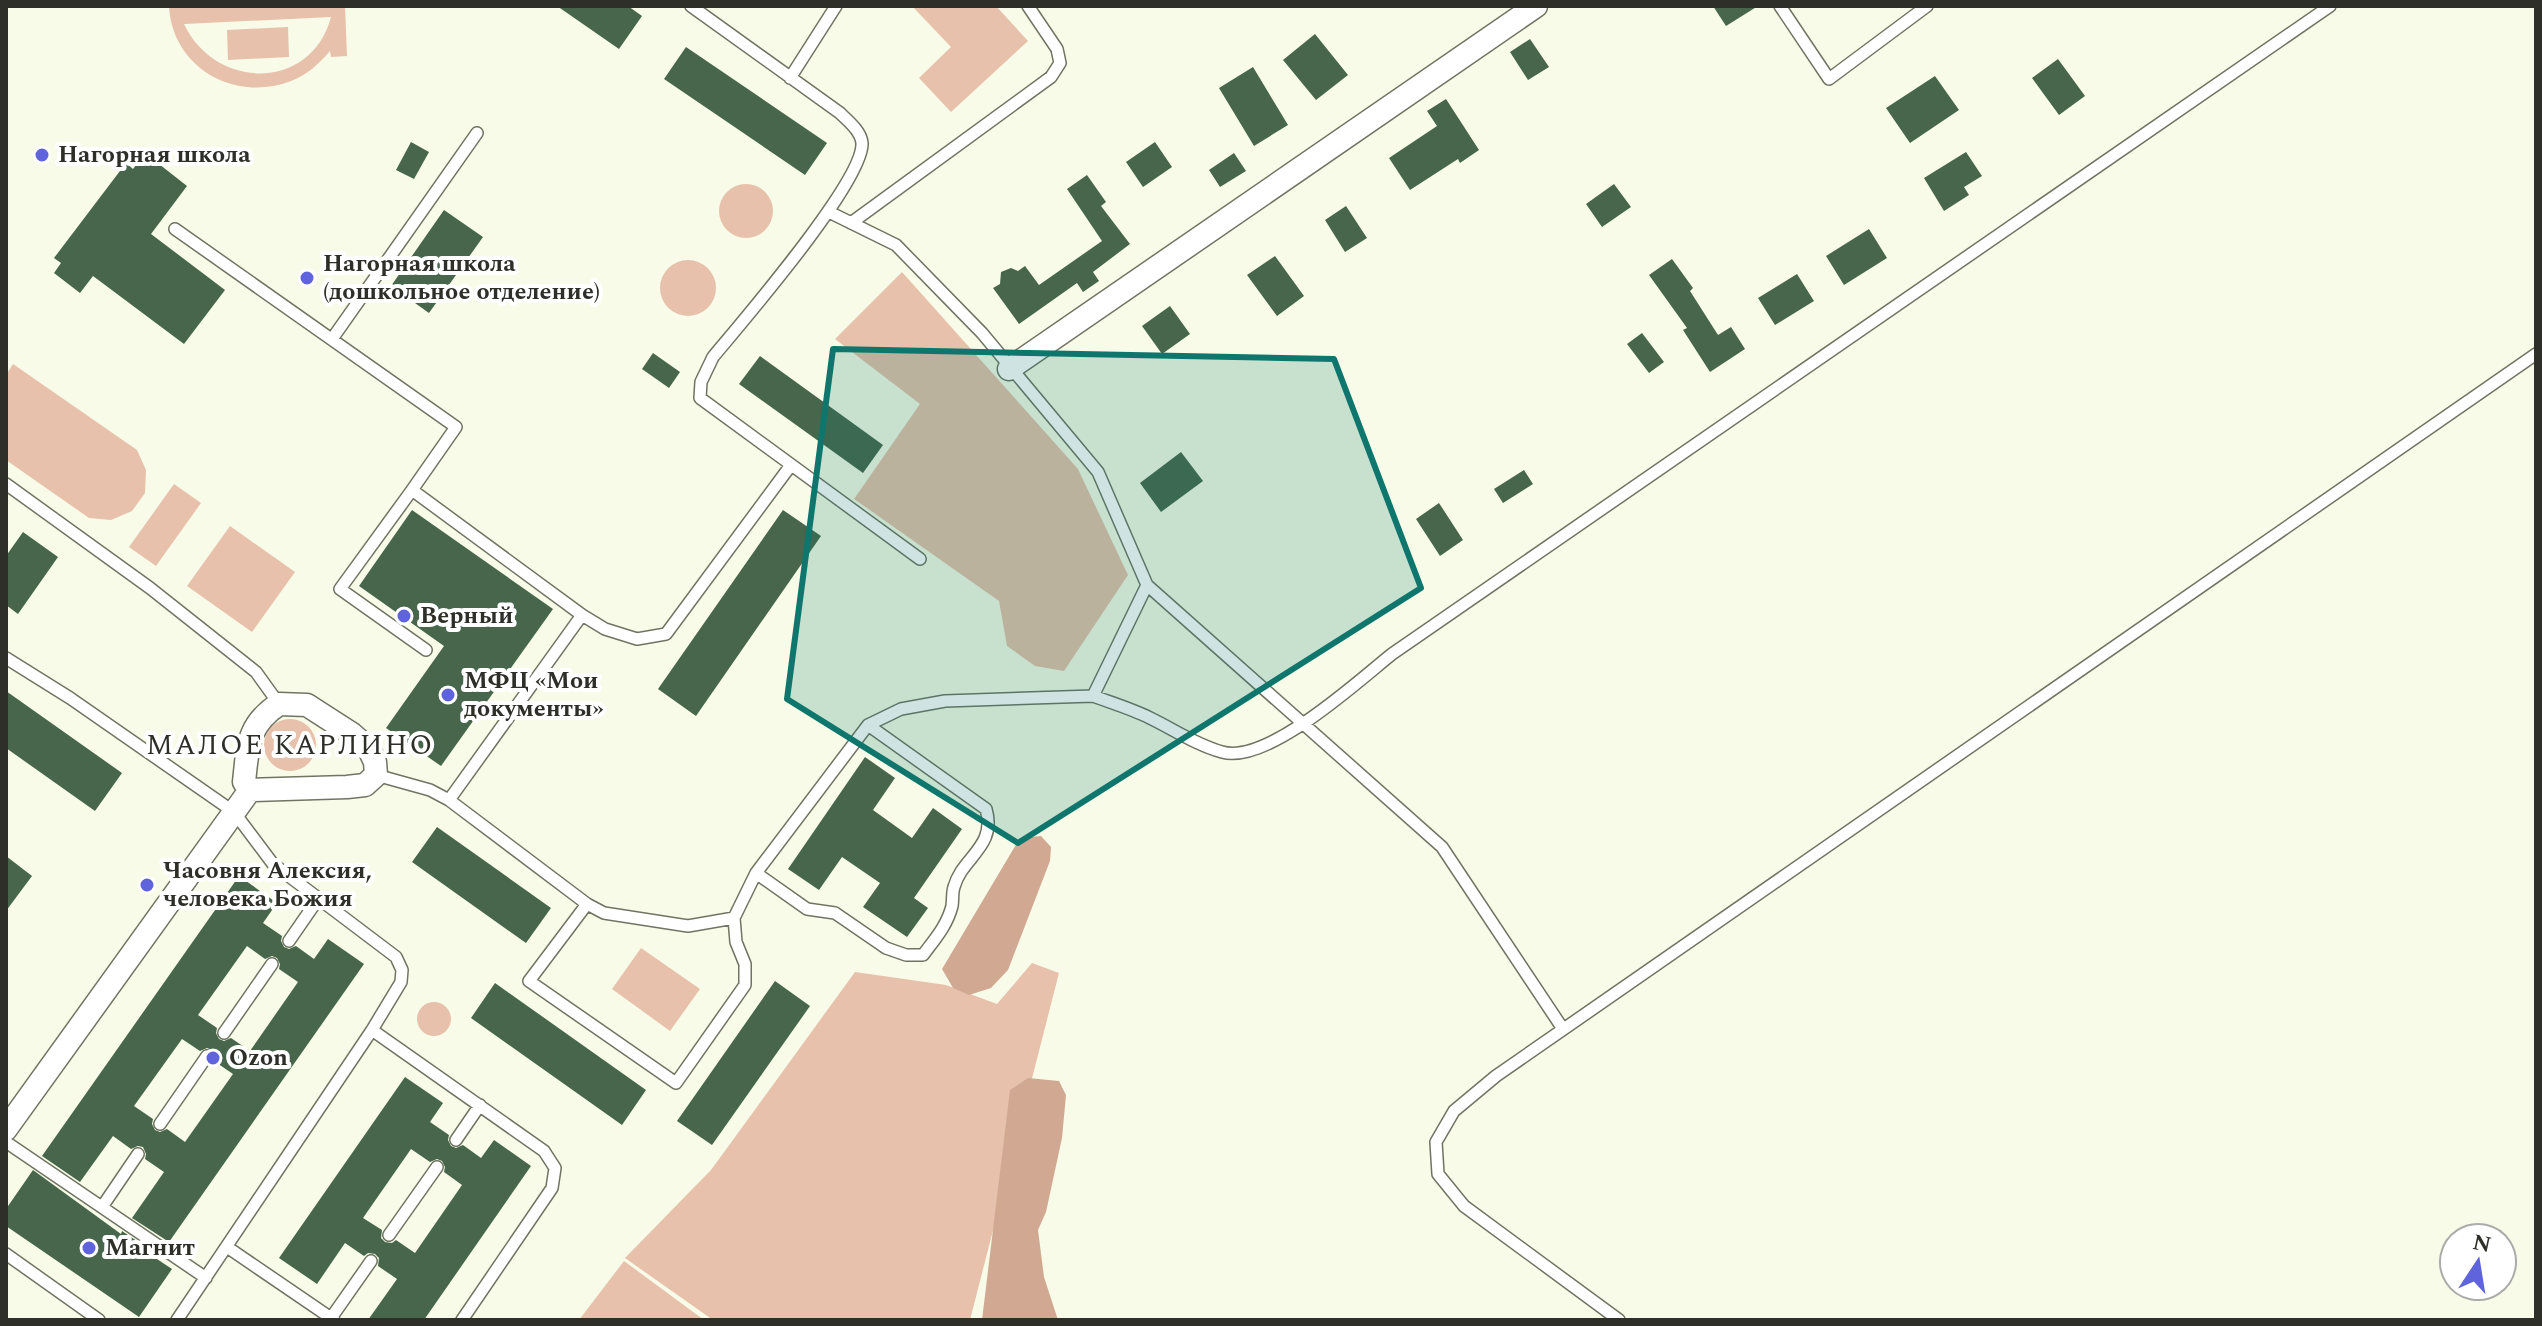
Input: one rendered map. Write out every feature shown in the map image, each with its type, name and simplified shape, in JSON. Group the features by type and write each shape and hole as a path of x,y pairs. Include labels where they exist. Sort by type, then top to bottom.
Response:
{"street":[{"path":"1009,369 1536,6"},
{"path":"279,704 307,705 352,734 369,749 375,762 376,775 365,785 250,790 244,782 252,734 263,715 279,704"},
{"path":"6,1129 250,790"}],"lane":[{"path":"691,6 840,113 857,131 862,144 854,167 829,212 713,357 701,382 700,398 920,559"},
{"path":"790,78 836,6"},
{"path":"851,223 1051,77 1060,63 1057,49 1028,6"},
{"path":"1780,6 1829,79 1927,6"},
{"path":"587,904 529,981 676,1083 745,985 745,964 736,942 734,918 756,873 868,725 901,709 945,701 1093,696 1147,716 1224,753 1245,751 1271,743 1302,724 1392,654 2330,6"},
{"path":"332,339 477,133"},
{"path":"829,212 896,245 982,333 1098,472 1147,585 1442,847 1563,1029"},
{"path":"175,229 456,427 340,589 426,650"},
{"path":"1619,1320 1464,1206 1438,1174 1436,1142 1454,1111 1496,1076 1563,1029 2536,354"},
{"path":"412,490 582,615 605,629 637,639 666,634 791,465"},
{"path":"6,484 150,588 256,672 279,704"},
{"path":"1093,696 1147,585"},
{"path":"449,800 582,615"},
{"path":"6,658 70,698 234,812 273,864 396,957 402,970 401,982 372,1030 177,1320"},
{"path":"756,873 807,909 835,913 886,948 906,955 923,955 948,921 954,886 991,825 986,809 868,725"},
{"path":"376,775 430,790 449,800 587,904 604,913 688,926 734,918"},
{"path":"289,941 318,899"},
{"path":"224,1033 272,964"},
{"path":"372,1030 544,1151 555,1168 552,1188 462,1320"},
{"path":"160,1124 207,1056"},
{"path":"456,1140 480,1105"},
{"path":"6,1142 206,1278"},
{"path":"102,1207 138,1154"},
{"path":"389,1235 437,1167"},
{"path":"227,1247 333,1319 371,1261"},
{"path":"6,1254 99,1320"}],"highlighted area":[{"path":"833,349 1334,359 1421,588 1018,843 787,699"}],"shaded area":[{"path":"169,6 345,6 347,56 331,57 330,51 297,79 270,87 248,87 210,75 181,47","holes":["331,17 320,42 304,59 284,70 262,73 239,71 217,61 198,46 184,24"]},
{"path":"912,6 996,6 1028,41 951,112 919,78 951,47"},
{"path":"288,27 289,57 228,60 227,30"},
{"path":"746,184 757,186 765,192 771,200 771,222 765,230 757,236 746,238 735,236 727,230 721,222 719,211 721,200 727,192 735,186"},
{"path":"688,260 707,269 716,288 707,307 688,316 669,307 660,288 669,269"},
{"path":"902,272 1078,469 1128,575 1064,671 1035,666 1007,646 999,601 854,499 920,404 835,339"},
{"path":"13,364 137,450 146,470 145,493 132,511 111,520 89,518 6,460 6,375"},
{"path":"174,484 201,503 156,566 129,547"},
{"path":"230,526 295,572 252,632 187,586"},
{"path":"290,719 309,726 316,745 309,764 290,771 271,764 264,745 271,726"},
{"path":"1041,836 1051,847 1050,861 1008,970 991,988 969,995 953,988 942,969 1020,838"},
{"path":"641,948 700,989 670,1031 612,989"},
{"path":"1032,963 1059,973 970,1320 713,1320 625,1258 711,1170 855,972 946,985 997,1004"},
{"path":"434,1002 446,1007 451,1019 446,1031 434,1036 422,1031 417,1019 422,1007"},
{"path":"1028,1078 1059,1081 1066,1095 1062,1138 1046,1212 1038,1230 1044,1277 1058,1320 982,1320 1010,1090"},
{"path":"624,1261 704,1320 579,1320"}],"building":[{"path":"557,6 628,6 642,16 619,49"},
{"path":"1713,6 1758,6 1726,26"},
{"path":"1315,34 1348,75 1316,100 1283,60"},
{"path":"1530,39 1549,67 1528,80 1510,52"},
{"path":"686,47 827,143 805,175 664,79"},
{"path":"2058,59 2085,96 2059,115 2032,78"},
{"path":"1253,67 1288,125 1254,146 1219,88"},
{"path":"1935,76 1959,110 1910,143 1886,108"},
{"path":"1446,99 1479,150 1460,163 1458,159 1410,190 1389,158 1437,126 1427,111"},
{"path":"411,142 429,152 414,179 396,170"},
{"path":"1155,142 1172,167 1143,187 1126,162"},
{"path":"1966,152 1982,176 1964,187 1969,195 1944,211 1924,178"},
{"path":"145,153 187,186 151,234 225,290 184,344 93,276 80,293 54,273 61,263 54,258 126,163 133,169"},
{"path":"1234,153 1246,171 1220,187 1209,170"},
{"path":"1087,175 1106,202 1101,206 1130,244 1093,272 1099,281 1083,292 1077,283 1019,324 993,288 1000,284 1001,272 1011,268 1018,271 1025,266 1039,285 1102,241 1067,189"},
{"path":"1614,184 1631,207 1602,227 1586,204"},
{"path":"1346,206 1367,238 1345,252 1325,220"},
{"path":"444,210 483,237 429,313 391,286"},
{"path":"1869,229 1887,258 1844,285 1826,256"},
{"path":"1275,256 1304,296 1277,316 1247,275"},
{"path":"1672,259 1693,288 1690,291 1718,335 1731,327 1745,349 1710,372 1683,330 1687,328 1649,275"},
{"path":"1797,274 1814,301 1775,325 1758,298"},
{"path":"1170,306 1190,334 1162,354 1142,326"},
{"path":"1642,333 1664,362 1649,373 1627,344"},
{"path":"653,353 680,372 669,388 642,369"},
{"path":"760,356 883,445 863,473 739,384"},
{"path":"1181,452 1203,481 1161,512 1140,483"},
{"path":"1524,470 1533,484 1503,503 1494,489"},
{"path":"1439,503 1463,540 1440,556 1416,519"},
{"path":"412,510 553,609 441,766 386,728 444,646 359,586"},
{"path":"783,510 821,536 696,716 658,689"},
{"path":"23,532 58,557 18,614 6,605 6,556"},
{"path":"6,691 122,773 95,811 6,748"},
{"path":"865,757 895,778 873,810 912,838 933,808 962,829 914,898 928,908 907,937 863,907 880,883 842,857 819,890 788,869"},
{"path":"437,827 551,908 526,943 412,862"},
{"path":"6,856 32,876 6,911"},
{"path":"239,876 277,903 263,923 282,936 284,947 289,949 296,946 314,959 328,939 364,964 169,1242 132,1218 164,1172 145,1159 143,1147 131,1149 113,1136 80,1182 42,1156","holes":["247,946 265,959 272,956 277,958 279,969 298,982 250,1051 231,1038 224,1041 219,1039 217,1028 198,1015","182,1039 200,1051 207,1048 212,1050 214,1061 233,1074 185,1142 167,1129 160,1132 155,1130 153,1119 134,1106"]},
{"path":"775,981 810,1006 712,1145 677,1121"},
{"path":"495,983 646,1090 622,1125 471,1018"},
{"path":"405,1077 443,1103 430,1122 449,1135 451,1146 456,1148 463,1145 481,1158 494,1140 531,1166 424,1320 368,1320 397,1279 378,1266 379,1258 375,1254 364,1256 345,1243 317,1284 279,1258","holes":["411,1149 430,1162 437,1159 442,1161 444,1172 462,1185 415,1253 396,1240 385,1242 381,1238 382,1230 363,1218"]},
{"name":"Магнит","path":"33,1170 121,1234 122,1231 159,1256 157,1259 172,1269 139,1317 6,1226 6,1209"}],"place":[{"name":"Нагорная школа","path":"42,155"},
{"name":"Нагорная школа (дошкольное отделение)","path":"307,278"},
{"name":"Верный","path":"404,616"},
{"name":"МФЦ «Мои документы»","path":"448,695"},
{"name":"Часовня Алексия, человека Божия","path":"147,885"},
{"name":"Ozon","path":"213,1058"},
{"name":"Магнит","path":"89,1248"}],"district":[{"name":"МАЛОЕ КАРЛИНО","path":"290,745"}]}
